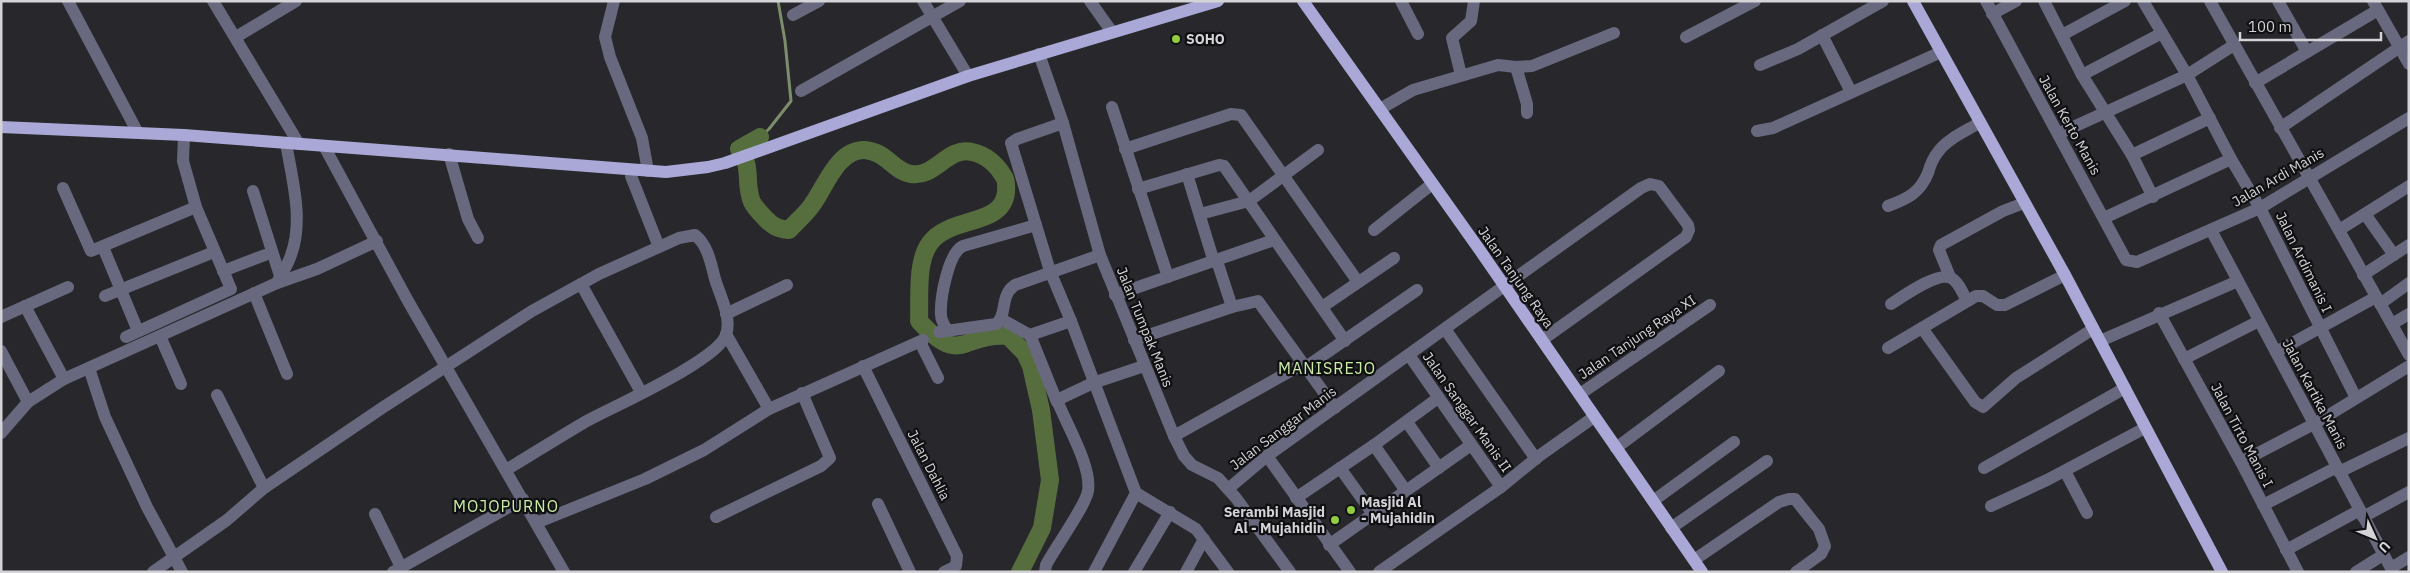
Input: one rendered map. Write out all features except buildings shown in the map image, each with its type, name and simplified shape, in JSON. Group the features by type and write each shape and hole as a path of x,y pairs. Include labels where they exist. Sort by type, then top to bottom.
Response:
{"main road":[{"path":"1,127 184,135 449,154 648,171 691,170 725,163 968,76 1218,1"},
{"name":"Jalan Tanjung Raya","path":"1303,1 1580,394 1702,572"},
{"path":"1913,1 2065,275 2222,572"}],"street":[{"path":"68,1 138,133"},
{"path":"213,1 299,144"},
{"path":"236,37 296,1"},
{"path":"614,1 605,36 610,57 642,138 648,171"},
{"path":"794,15 819,1"},
{"path":"923,1 968,76"},
{"path":"801,91 960,1"},
{"path":"1090,1 1112,32"},
{"path":"1401,1 1418,34"},
{"path":"1461,75 1452,38 1471,21 1474,1"},
{"path":"1686,37 1755,1"},
{"path":"1760,65 1798,49 1883,1"},
{"name":"Jalan Kerto Manis","path":"1986,1 2126,260 2129,262"},
{"path":"1992,14 2016,1"},
{"path":"2044,1 2082,75 2132,155 2153,197"},
{"path":"2062,35 2125,1"},
{"name":"Jalan Ardimanis I","path":"2143,1 2187,75 2231,159 2260,208 2356,398"},
{"path":"2210,1 2409,355"},
{"path":"2278,1 2307,52"},
{"path":"2255,83 2307,52 2375,6 2404,44 2409,64"},
{"path":"1380,109 1414,90 1498,65 1532,66 1614,33"},
{"path":"2082,75 2162,33"},
{"path":"1822,35 1851,92"},
{"path":"2058,134 2187,75 2234,44"},
{"path":"2280,128 2404,44"},
{"path":"1757,132 1773,128 1941,52"},
{"name":"Jalan Tumpak Manis","path":"1039,54 1064,123 1100,255 1174,436 1184,456 1192,465 1218,478 1228,489 1288,571"},
{"path":"1516,67 1527,104 1527,114"},
{"path":"1112,107 1168,277"},
{"path":"1126,150 1231,114 1241,115 1358,282"},
{"path":"2132,155 2210,118"},
{"name":"Jalan Ardi Manis","path":"2129,262 2137,262 2260,208 2409,118"},
{"path":"1064,123 1011,142 1050,271 1071,321 1136,493 1170,512 1196,530 1228,572"},
{"path":"1888,206 1909,199 1924,181 1936,153 1943,146 1979,123"},
{"path":"103,247 119,289 132,334 231,288 196,207 183,161 184,135"},
{"path":"278,279 291,255 296,229 296,208 286,143"},
{"path":"324,146 564,572"},
{"path":"1200,214 1249,201 1318,150"},
{"path":"449,154 468,218 478,238"},
{"path":"2104,218 2153,197 2231,159"},
{"path":"1138,189 1219,165 1224,166 1344,340"},
{"path":"1188,174 1232,307"},
{"path":"631,176 659,247"},
{"path":"1374,230 1432,184"},
{"name":"Jalan Sanggar Manis","path":"1228,489 1267,456 1650,184 1658,186 1686,222 1688,233 1593,305 1542,340"},
{"path":"2339,230 2409,186"},
{"path":"63,188 91,251 196,207"},
{"path":"252,191 278,279"},
{"path":"1967,301 1950,277 1939,250 1941,245 2003,210 2024,203"},
{"path":"2365,214 2394,255"},
{"path":"1036,225 963,246 955,252 948,270 941,311 943,331 996,324 1001,319 1003,303 1010,288 1050,271 1100,255"},
{"name":"Jalan Kartika Manis","path":"2211,230 2392,570"},
{"path":"153,572 227,520 264,488 382,408 532,311 581,284 688,235 695,235 700,238 726,314 726,334 769,409"},
{"path":"1116,294 1216,262 1274,240"},
{"path":"1,433 28,402 64,379 254,293 278,279 317,269 377,242"},
{"path":"2363,275 2409,245"},
{"path":"105,296 214,252"},
{"path":"223,271 265,254"},
{"path":"1322,307 1394,258"},
{"path":"1888,348 1967,301 1981,295 1997,305 2005,304 2065,275"},
{"path":"1891,304 1921,285 1936,279 1950,277"},
{"path":"2100,341 2159,313 2238,281"},
{"path":"2276,352 2409,283"},
{"path":"581,284 641,392"},
{"path":"726,314 787,285"},
{"path":"1,317 68,287"},
{"path":"1174,436 1304,366 1417,290"},
{"path":"254,293 288,374"},
{"path":"1134,340 1232,307 1253,302 1260,303 1335,408"},
{"name":"Jalan Tanjung Raya XI","path":"1580,394 1710,305"},
{"path":"26,306 64,379"},
{"name":"Jalan Tirto Manis I","path":"2159,313 2241,462 2298,572"},
{"path":"2392,324 2409,314"},
{"path":"1001,319 1030,335 1084,466 1089,488 1083,503 1046,565 1046,572"},
{"path":"1030,335 1071,321"},
{"path":"2184,359 2259,321"},
{"path":"1922,328 1975,402 1983,407 2016,378 2093,329"},
{"path":"1445,329 1536,459"},
{"path":"506,470 586,422 699,361 717,347 726,334"},
{"path":"160,336 182,384"},
{"path":"536,523 645,479 704,450 769,409 922,341 938,378"},
{"path":"1,351 28,402"},
{"name":"Jalan Sanggar Manis II","path":"1408,355 1500,487"},
{"name":"Jalan Dahlia","path":"863,366 957,556 956,566 948,571"},
{"path":"1057,402 1093,383 1144,366"},
{"path":"2241,462 2314,424 2409,366"},
{"path":"89,368 105,417 147,508 182,572"},
{"path":"1616,448 1719,371"},
{"path":"1984,468 2125,388"},
{"path":"716,517 821,466 830,458 802,393"},
{"path":"217,395 264,488"},
{"path":"1296,498 1407,422 1438,398"},
{"path":"1379,572 1500,487 1594,417"},
{"path":"1407,422 1439,468"},
{"path":"1990,506 2146,428"},
{"path":"2263,505 2409,438"},
{"path":"1653,501 1734,442"},
{"path":"1374,445 1406,491"},
{"path":"1329,545 1471,445"},
{"path":"1267,456 1350,572"},
{"path":"1671,528 1767,461"},
{"path":"1340,468 1373,514"},
{"path":"2065,470 2087,513"},
{"path":"2286,550 2409,492"},
{"path":"1094,572 1136,493"},
{"path":"1694,560 1779,502 1789,498 1795,500 1819,529 1825,546 1821,554 1796,572"},
{"path":"375,514 397,570 523,499"},
{"path":"878,504 910,572"},
{"path":"1134,572 1170,512"},
{"path":"1186,572 1204,540"},
{"path":"2356,572 2383,555"},
{"path":"2392,570 2409,557"}],"waterway":[{"path":"760,137 769,129 791,101 785,41 778,1"},
{"path":"760,137 739,149 746,162 750,195 752,202 759,212 776,227 785,230 789,230 810,208 839,162 855,151 873,151 899,169 911,174 920,174 927,171 956,153 963,151 972,152 982,155 991,161 1004,177 1006,192 1003,203 996,211 949,229 939,234 930,243 921,270 919,321 933,335 945,343 954,345 962,345 993,336 1008,336 1025,353 1031,366 1041,410 1050,480 1042,528 1020,572"}],"place":[{"name":"SOHO","path":"1176,39"},
{"name":"Masjid Al - Mujahidin","path":"1351,510"},
{"name":"Serambi Masjid Al - Mujahidin","path":"1335,520"}],"district":[{"name":"MANISREJO","path":"1327,368"},
{"name":"MOJOPURNO","path":"506,506"}]}
